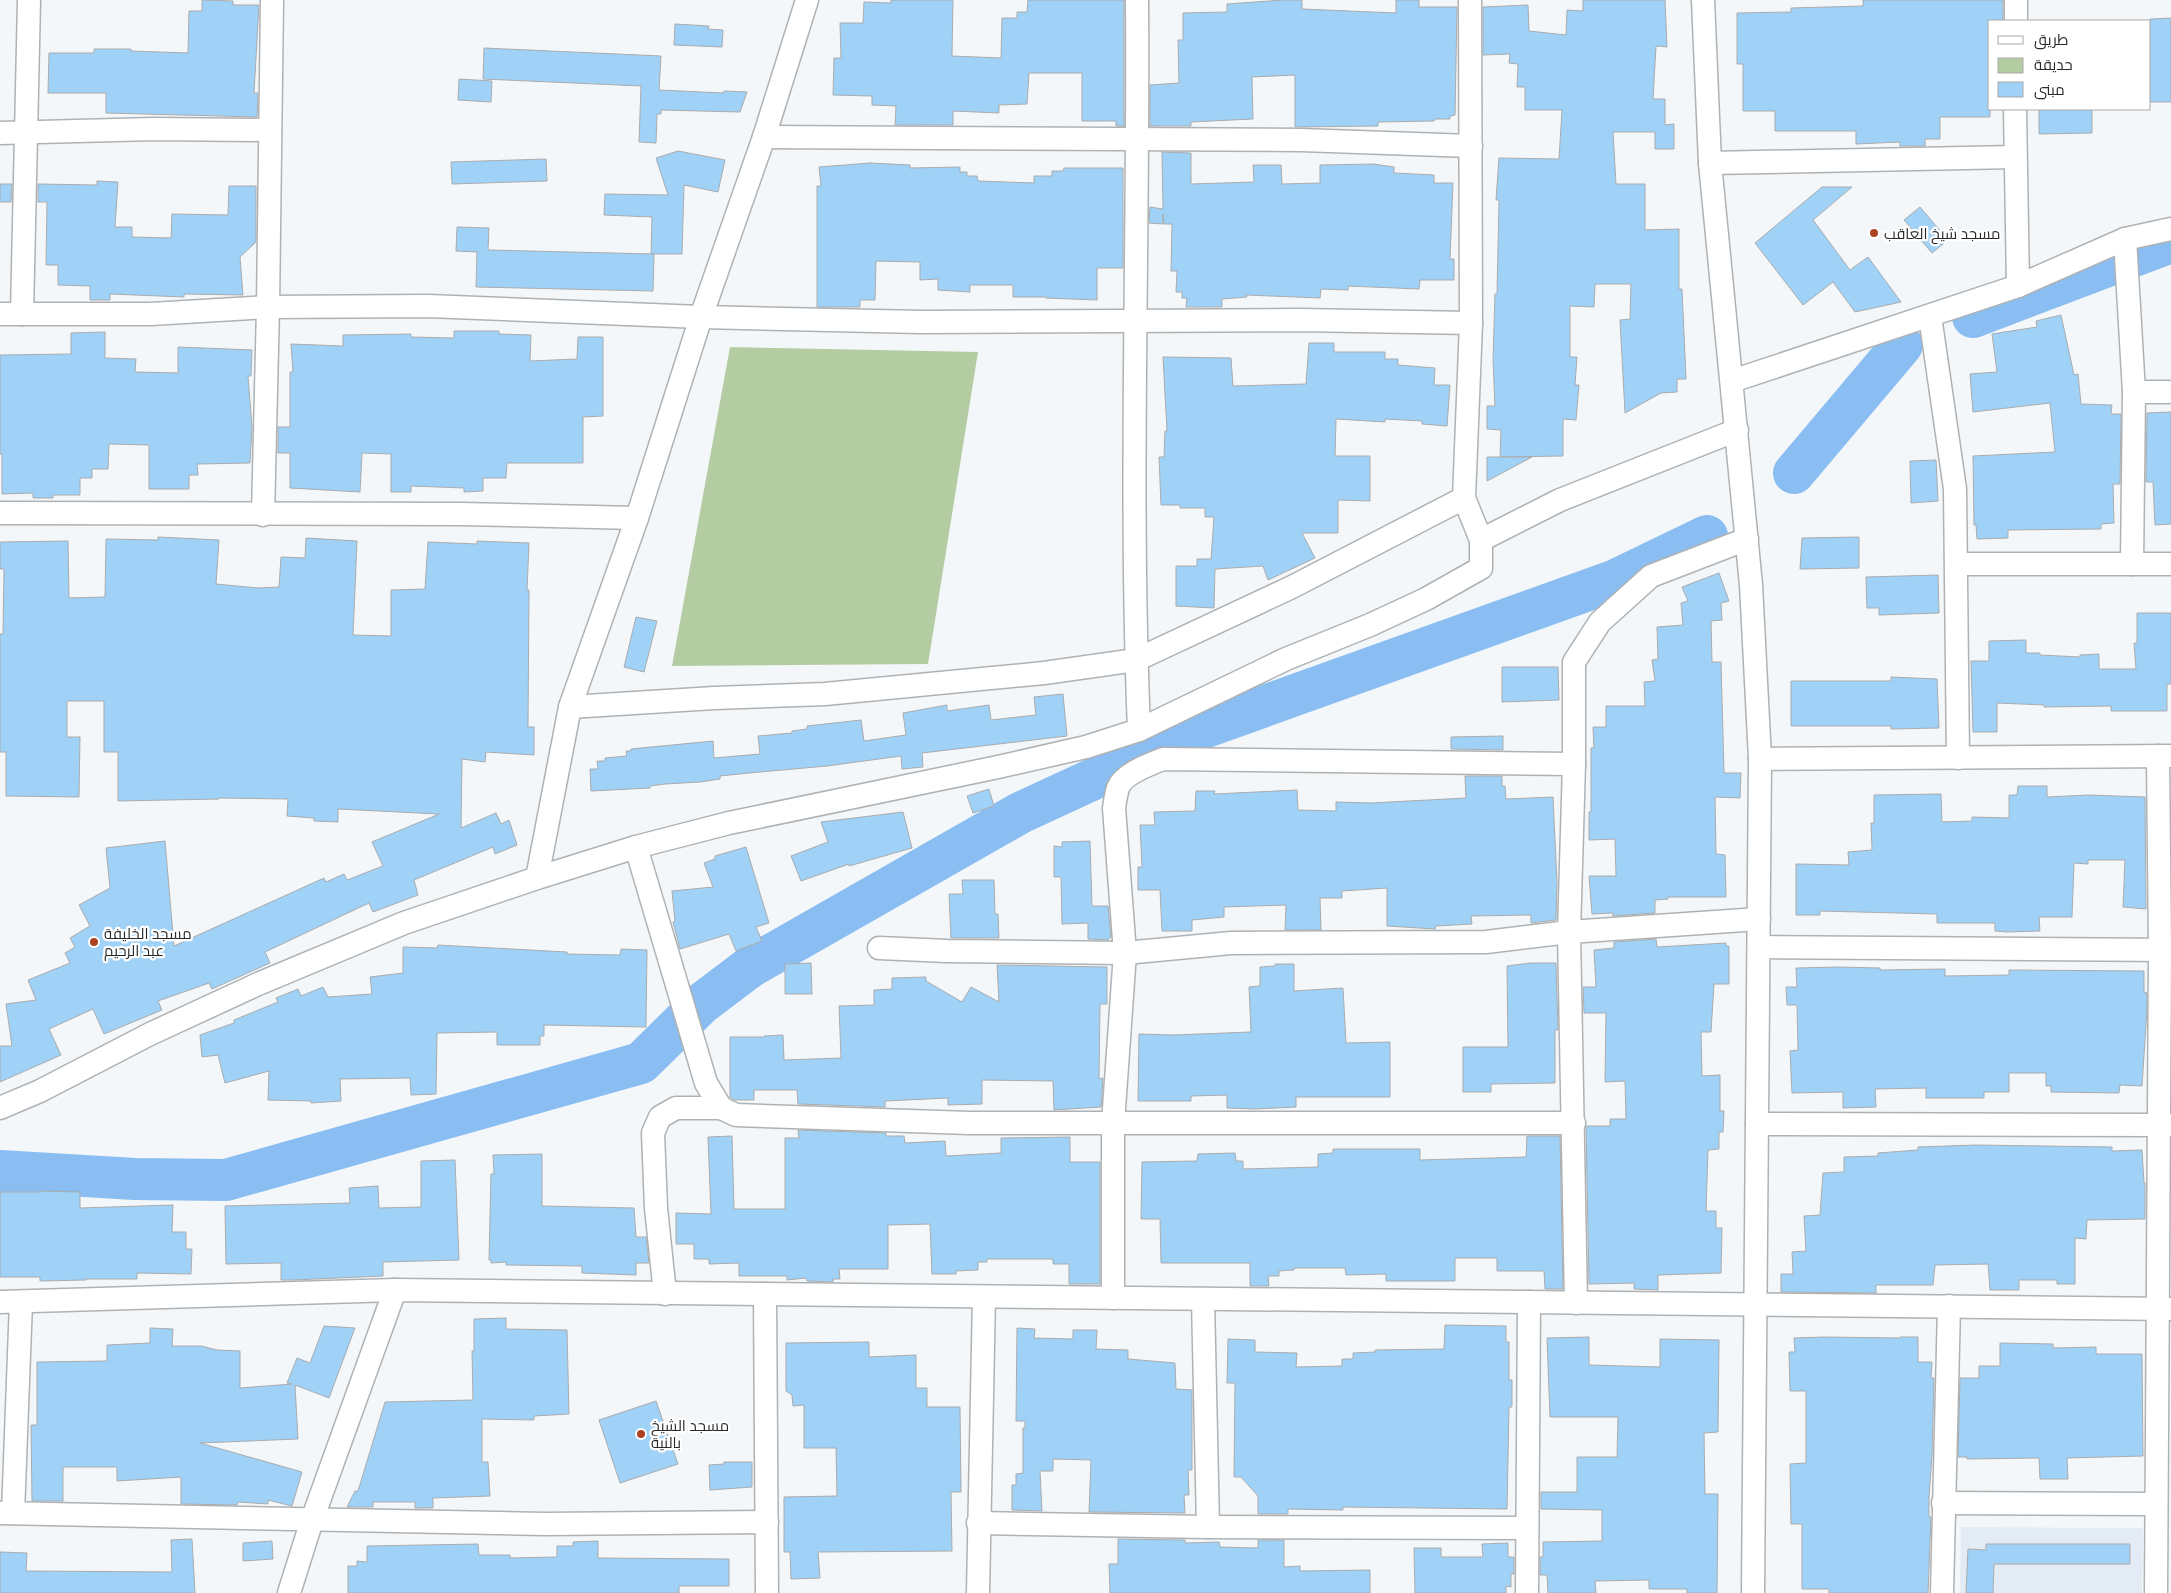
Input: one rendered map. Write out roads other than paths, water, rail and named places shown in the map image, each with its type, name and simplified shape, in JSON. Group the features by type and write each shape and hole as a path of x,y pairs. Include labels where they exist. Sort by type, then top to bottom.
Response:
{"street":[{"path":"29,0 25,134 11,314 152,314 268,307 428,306 701,317 921,322 1300,320 1471,323"},
{"path":"263,515 272,0"},
{"path":"537,878 570,707 637,518 701,317 764,137 807,0"},
{"path":"1137,0 1138,140 1135,321 1136,660 1139,730"},
{"path":"0,1108 40,1091 150,1034 268,980 404,923 537,878 728,823 915,785 1086,747 1139,730 1286,659 1370,625 1426,599 1481,568 1481,540 1464,498 1471,323 1472,146 1470,0"},
{"path":"1703,0 1710,163 1752,585 1760,759 1753,1593"},
{"path":"2016,0 2016,20"},
{"path":"2015,110 2018,286"},
{"path":"0,133 25,134 154,129 269,130"},
{"path":"764,137 1301,140 1472,146"},
{"path":"1710,163 2015,157"},
{"path":"1732,381 2018,286 2125,239 2171,229"},
{"path":"2125,239 2134,392 2132,564"},
{"path":"1930,316 1955,489 1958,758"},
{"path":"2134,392 2171,392"},
{"path":"1481,540 1560,500 1737,430"},
{"path":"570,707 834,693 1044,673 1136,660 1292,587 1464,498"},
{"path":"0,513 461,514 637,518"},
{"path":"1576,1302 1569,932 1574,764 1574,662 1600,622 1651,576 1747,540"},
{"path":"1957,564 2171,564"},
{"path":"1760,759 2164,756 2164,1308 2155,1504 2156,1593"},
{"path":"1113,1298 1113,1123 1125,952 1114,808 1118,786 1144,766 1163,759 1574,764"},
{"path":"636,848 658,916 706,1083 712,1096 721,1108"},
{"path":"879,948 947,951 1125,952 1231,943 1486,942 1569,932 1759,919"},
{"path":"1758,947 2165,950"},
{"path":"665,1294 656,1208 654,1133 660,1117 676,1108 721,1108 736,1114 755,1115 969,1123 1574,1123"},
{"path":"1757,1124 2164,1125"},
{"path":"768,1522 544,1524 7,1513 10,1302 395,1290 2164,1308"},
{"path":"289,1593 312,1520 395,1290"},
{"path":"765,1294 767,1593"},
{"path":"978,1593 984,1297"},
{"path":"1204,1299 1208,1527"},
{"path":"1527,1593 1528,1302"},
{"path":"1942,1593 1949,1306"},
{"path":"1944,1503 2155,1504"},
{"path":"978,1523 1208,1527 1527,1528"}],"waterway":[{"path":"1973,317 2171,242"},
{"path":"1794,473 1902,345"},
{"path":"0,1171 135,1179 226,1180 641,1063 701,1004 750,967 1020,813 1206,727 1616,580 1707,536"}],"place":[{"name":"مسجد شيخ العاقب","path":"1874,233"},
{"name":"مسجد الخليفة عبد الرحيم","path":"94,942"},
{"name":"مسجد الشيخ بالنية","path":"641,1434"}]}
